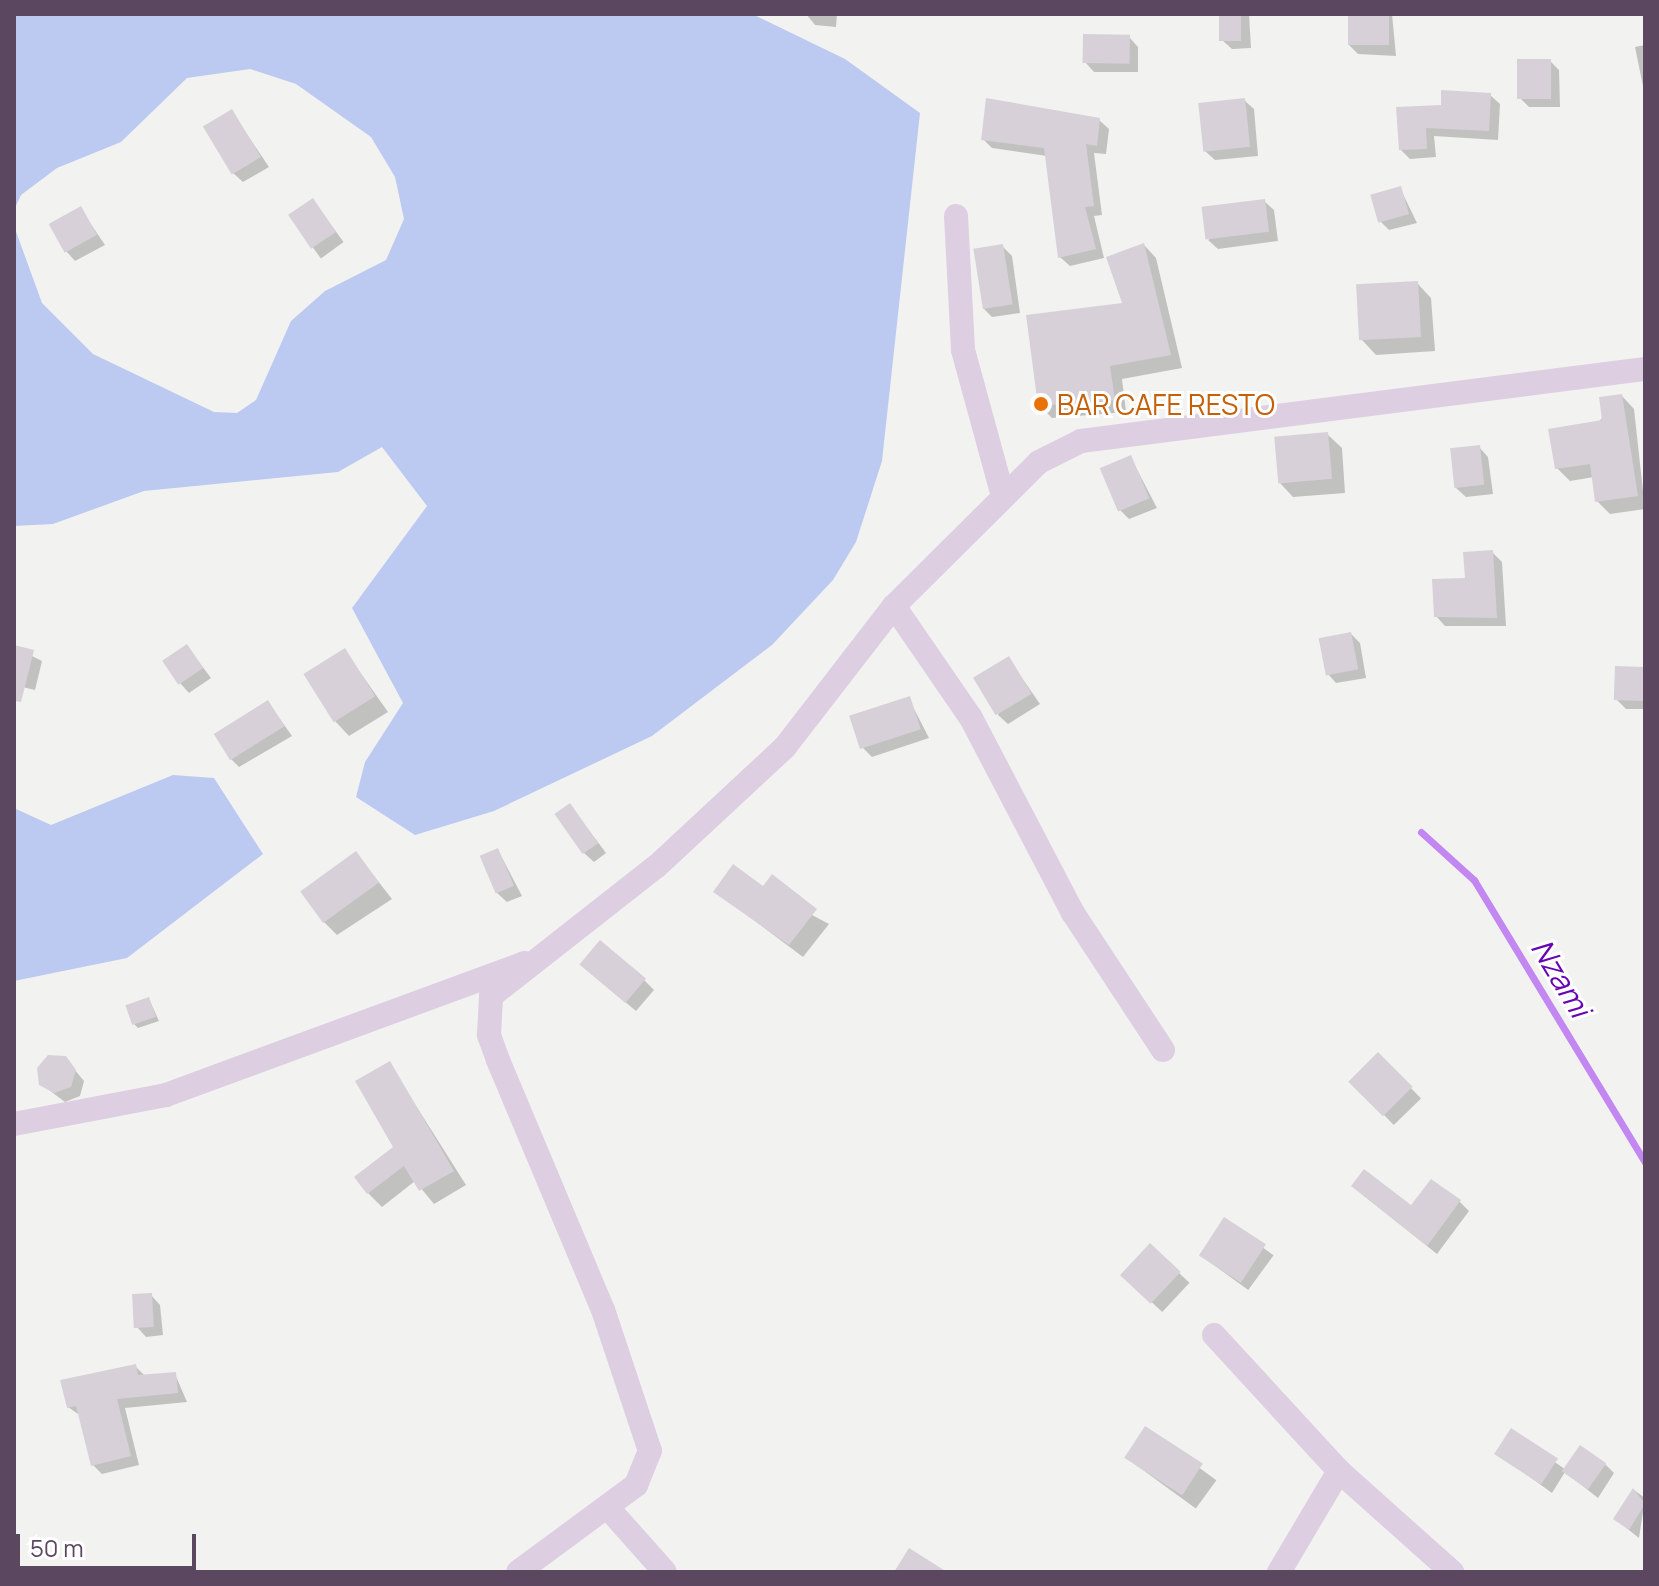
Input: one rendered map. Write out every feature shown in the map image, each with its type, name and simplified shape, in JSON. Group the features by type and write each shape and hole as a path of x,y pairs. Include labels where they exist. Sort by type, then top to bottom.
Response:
{"street":[{"path":"956,216 963,350 1002,493"},
{"path":"518,1572 609,1509 636,1485 650,1451 603,1310 489,1035 491,996 657,866 785,747 894,606 1002,493 1039,462 1081,441 1645,369"},
{"path":"894,606 971,718 1073,913 1163,1050"},
{"path":"14,1124 166,1095 537,958"},
{"path":"1214,1335 1339,1471 1452,1572"},
{"path":"1279,1572 1339,1471"},
{"path":"609,1509 665,1572"}],"shaded area":[{"path":"14,14 752,14 845,59 920,113 882,461 856,542 833,580 772,645 652,736 494,811 415,835 356,797 365,762 403,703 352,608 427,506 382,447 338,472 144,491 53,524 14,526 14,226 42,303 93,354 214,412 237,413 256,400 291,321 325,291 386,260 404,219 395,177 371,137 296,84 250,69 187,78 121,142 57,168 21,195 14,210"},
{"path":"173,775 214,778 263,854 127,958 14,981 14,808 51,825"}],"building":[{"path":"1219,14 1241,14 1241,41 1219,41"},
{"path":"1348,14 1389,14 1389,45 1348,45"},
{"path":"1083,34 1130,35 1129,64 1082,63"},
{"path":"1517,59 1551,59 1551,99 1517,99"},
{"path":"1441,90 1491,93 1489,131 1426,128 1427,149 1399,150 1396,107 1441,105"},
{"path":"986,98 1100,118 1097,146 1086,144 1094,206 1085,207 1096,249 1058,258 1044,148 981,140"},
{"path":"1245,98 1250,147 1203,152 1198,103"},
{"path":"232,109 261,157 232,175 203,127"},
{"path":"1401,186 1409,214 1378,223 1370,195"},
{"path":"313,198 336,232 311,249 288,215"},
{"path":"1265,199 1269,232 1205,240 1201,207"},
{"path":"81,206 97,235 65,253 49,224"},
{"path":"1144,243 1171,355 1110,366 1115,400 1038,406 1026,315 1122,303 1106,257"},
{"path":"1003,244 1013,304 983,309 973,249"},
{"path":"1418,281 1421,337 1359,340 1356,284"},
{"path":"1622,394 1638,496 1595,502 1590,464 1555,469 1548,429 1602,420 1599,397"},
{"path":"1328,432 1332,479 1278,484 1274,437"},
{"path":"1480,445 1484,485 1454,488 1450,448"},
{"path":"1131,455 1149,498 1118,512 1100,468"},
{"path":"1493,550 1497,618 1434,617 1432,579 1465,578 1463,552"},
{"path":"1351,632 1358,669 1326,676 1319,638"},
{"path":"187,644 203,668 178,685 162,661"},
{"path":"14,645 34,650 21,702 14,701"},
{"path":"345,648 375,696 334,722 303,674"},
{"path":"1009,656 1032,694 996,715 973,678"},
{"path":"1615,666 1645,667 1644,701 1614,700"},
{"path":"910,696 921,729 860,749 849,716"},
{"path":"268,700 284,726 230,760 214,734"},
{"path":"570,803 598,843 583,854 554,814"},
{"path":"498,848 514,886 496,894 480,856"},
{"path":"356,851 379,883 323,923 300,892"},
{"path":"733,864 763,886 772,874 817,909 789,945 713,892"},
{"path":"600,940 646,979 625,1003 579,965"},
{"path":"149,997 156,1017 132,1025 125,1005"},
{"path":"1378,1052 1413,1087 1383,1116 1348,1082"},
{"path":"48,1055 66,1056 76,1070 71,1087 54,1093 39,1085 37,1068"},
{"path":"390,1061 454,1171 419,1191 404,1166 367,1194 354,1177 393,1147 355,1081"},
{"path":"1364,1169 1411,1205 1431,1179 1461,1200 1427,1246 1351,1186"},
{"path":"1224,1217 1266,1244 1241,1283 1199,1256"},
{"path":"1150,1243 1181,1272 1151,1304 1120,1275"},
{"path":"152,1293 154,1327 134,1328 132,1294"},
{"path":"136,1364 138,1375 176,1372 178,1393 117,1399 131,1456 91,1466 76,1406 67,1408 60,1380"},
{"path":"1145,1426 1203,1464 1182,1495 1124,1458"},
{"path":"1511,1428 1558,1458 1541,1484 1494,1454"},
{"path":"1580,1445 1606,1463 1588,1490 1562,1471"},
{"path":"1633,1488 1645,1504 1629,1530 1613,1519"},
{"path":"909,1548 947,1572 894,1572"}],"waterway":[{"name":"Nzami","path":"1421,832 1474,880 1645,1162"}],"place":[{"name":"BAR CAFE RESTO","path":"1041,404"}]}
